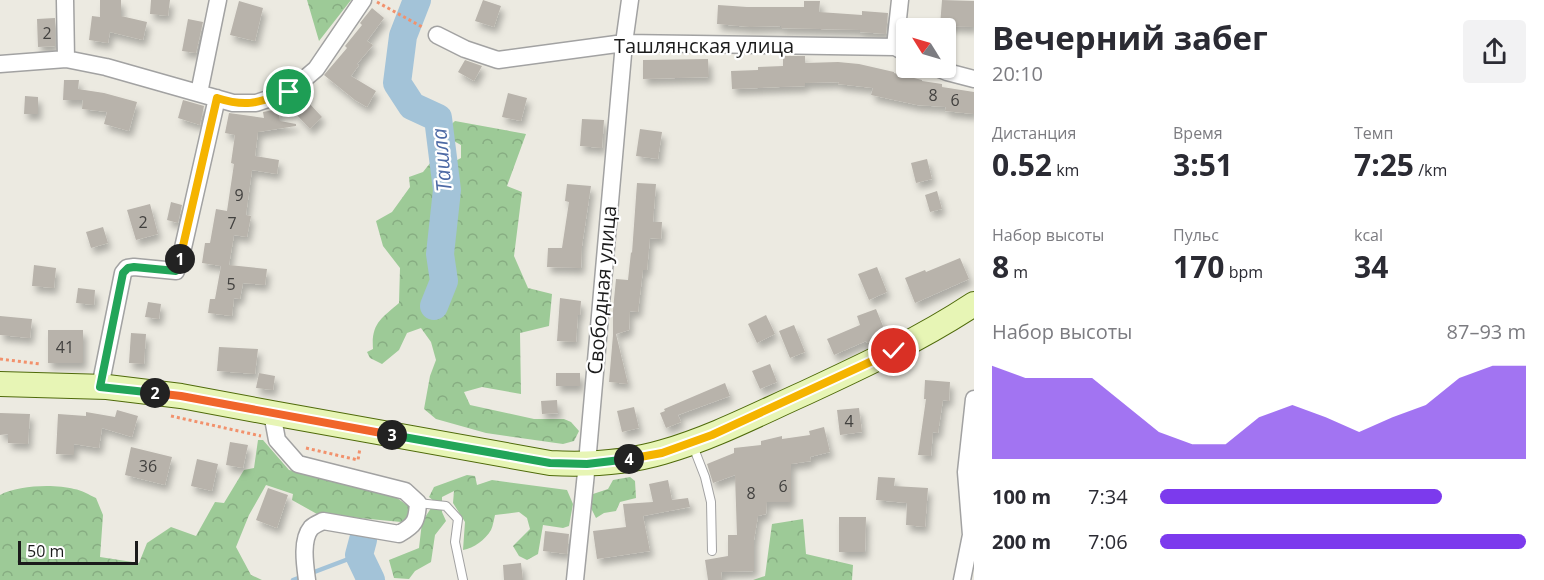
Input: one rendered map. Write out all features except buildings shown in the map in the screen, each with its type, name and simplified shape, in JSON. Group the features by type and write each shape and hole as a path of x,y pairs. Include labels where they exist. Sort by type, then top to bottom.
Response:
{"main road":[{"path":"0,384 100,387 181,396 550,463 587,464 662,453 712,435 894,351 974,304"}],"street":[{"path":"65,0 66,59"},
{"path":"200,93 218,0"},
{"path":"0,64 66,59 106,67 233,103 256,104 289,92 316,69 363,0"},
{"name":"Свободная улица","path":"575,580 624,43 630,0"},
{"path":"900,0 900,18"},
{"name":"Ташлянская улица","path":"437,35 465,49 498,60 624,43 896,50"},
{"path":"956,74 974,79"},
{"path":"100,387 123,273 128,268 134,267 176,271 217,98"},
{"path":"962,580 971,535 966,472 974,399"},
{"path":"272,413 277,440 298,464 405,491 418,503 417,519 410,528 399,534 323,521 312,526 306,536 307,580"}],"lane":[{"path":"692,442 705,477 711,502 712,551"},
{"path":"418,503 446,506 458,519 455,542 463,580"}],"path":[{"path":"373,0 437,35"},
{"path":"165,415 358,460 364,430"}],"green space":[{"path":"307,0 351,0 319,41"},
{"path":"455,121 526,134 507,186 522,192 514,256 528,288 552,294 549,326 520,333 521,394 482,387 464,392 470,405 534,419 564,419 571,422 579,431 574,441 563,444 486,433 436,419 424,409 430,376 436,360 431,342 421,328 407,333 399,350 382,364 370,358 367,352 373,349 374,333 379,322 399,303 400,268 383,246 376,221 392,212 410,187 409,177 423,172 431,162 448,165 461,158 461,145 441,134"},
{"path":"258,440 263,440 289,470 388,492 410,507 409,516 401,522 317,514 292,500 293,494 266,485 249,515 236,547 251,575 262,580 0,580 0,495 26,487 47,486 66,487 96,498 103,515 100,557 139,563 147,543 171,527 196,536 215,502 224,503 244,470 254,468"},
{"path":"467,475 475,476 477,485 492,480 567,490 573,504 569,526 563,528 543,525 538,554 527,560 519,556 513,546 530,529 527,518 519,512 495,515 492,528 486,537 463,550 465,522 453,503 454,491 442,497 442,512 446,521 435,535 431,562 415,571 409,579 394,578 389,560 419,548 422,522 435,502 429,497 434,487"},
{"path":"630,477 635,481 636,498 620,502 616,511 604,513 596,518 589,504 590,495 608,489 613,480"},
{"path":"803,519 806,554 853,565 852,580 753,580 765,576 772,524"}],"waterway":[{"name":"Ташла","path":"417,0 403,36 397,83 412,106 438,118 447,190 440,254 444,281 434,306"},
{"name":"Ташла","path":"363,540 359,555 371,580"},
{"path":"293,580 359,555"}],"route":[{"path":"289,92 256,104 233,103 217,98 176,271 134,267 128,268 123,273 100,387 181,396 550,463 587,464 662,453 712,435 894,351"}]}
